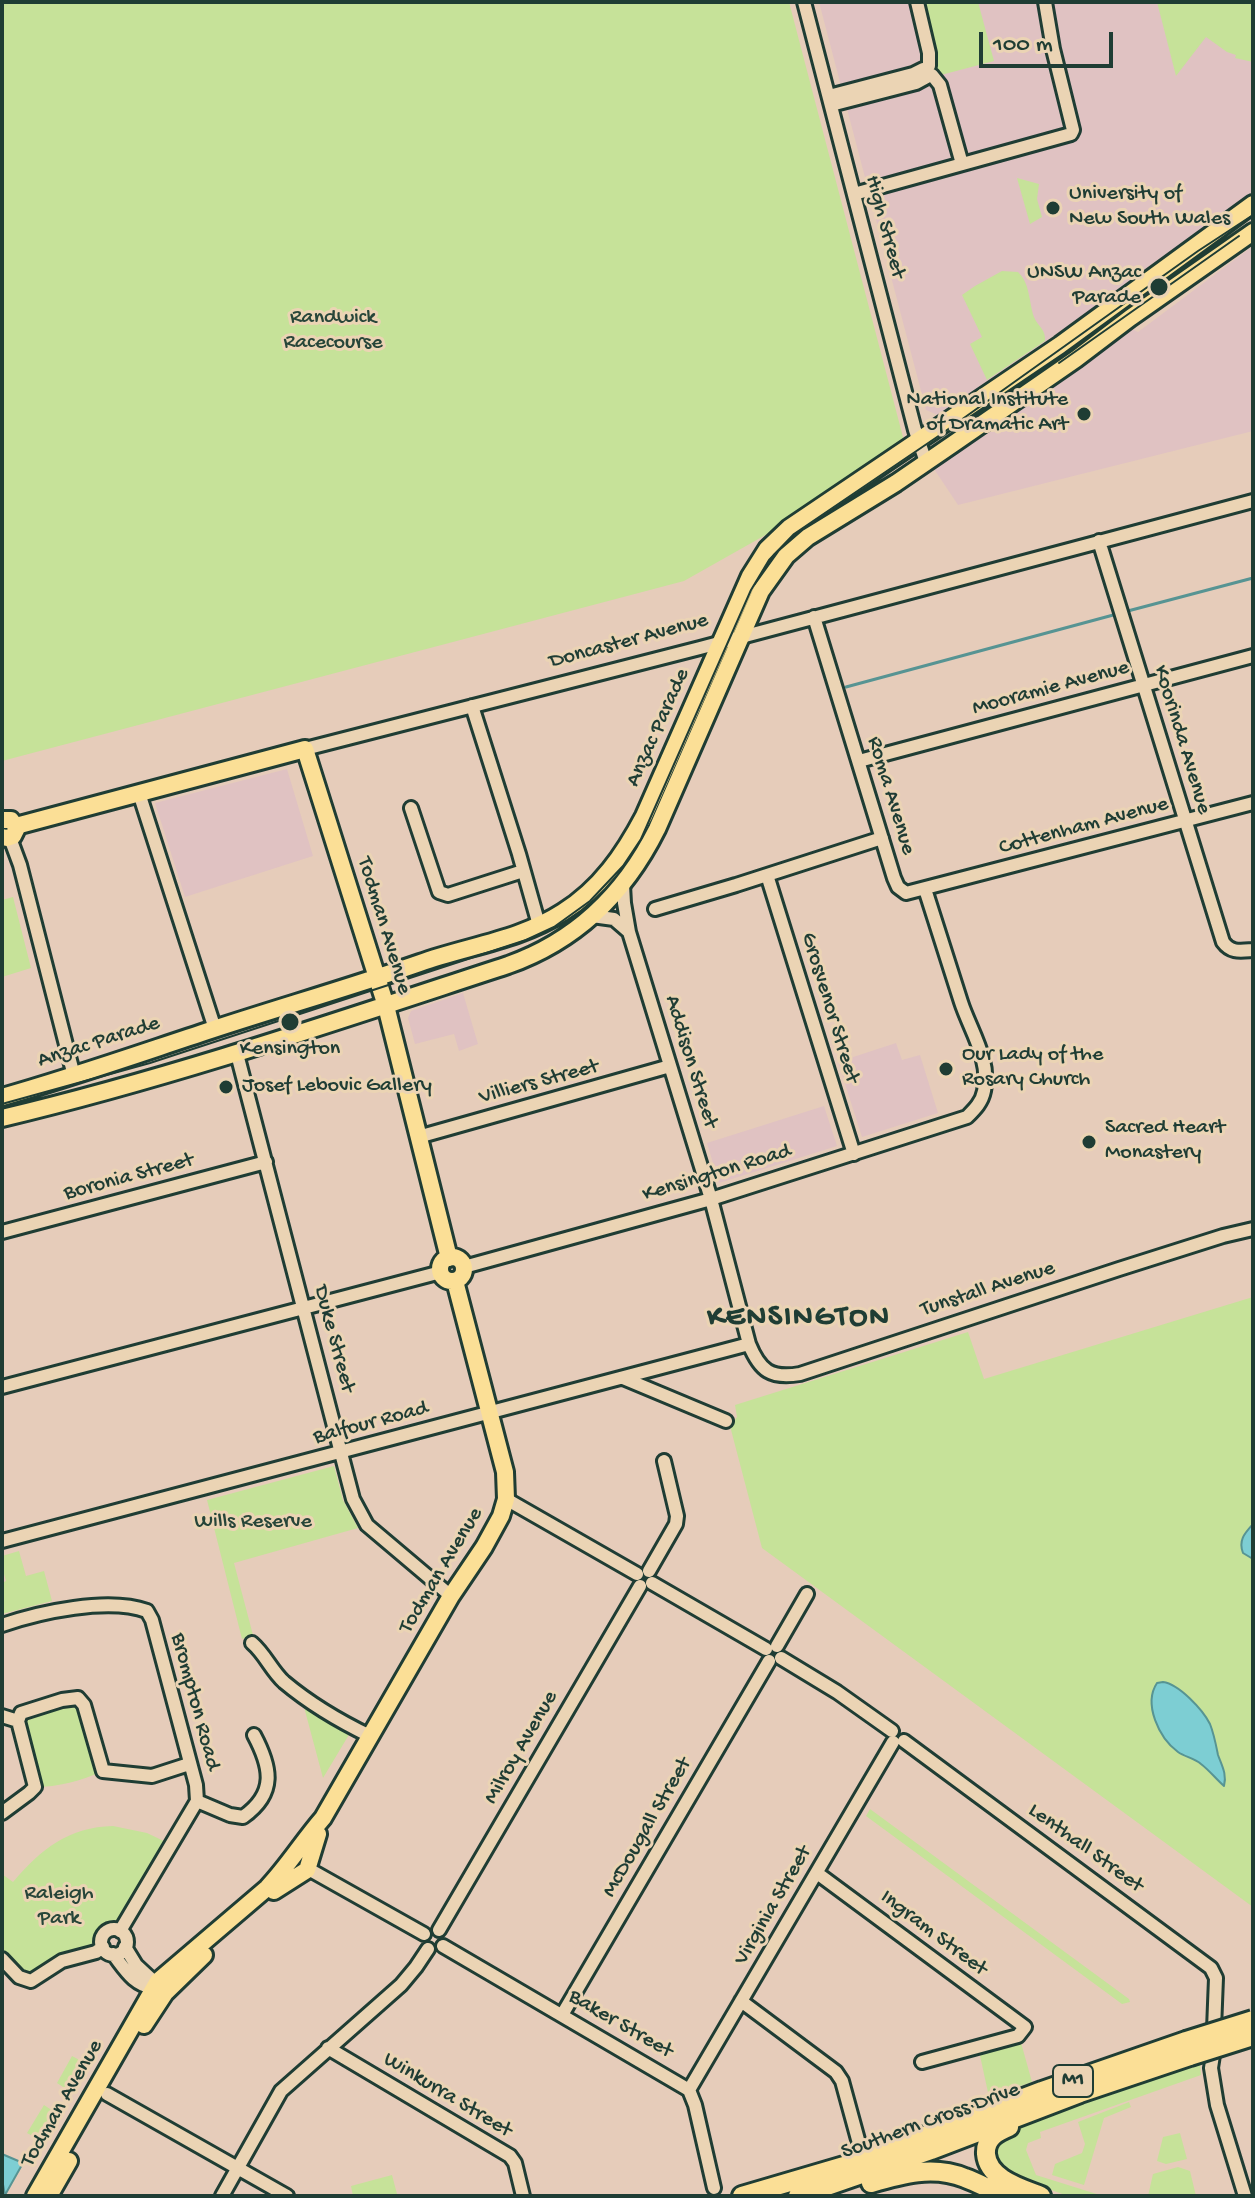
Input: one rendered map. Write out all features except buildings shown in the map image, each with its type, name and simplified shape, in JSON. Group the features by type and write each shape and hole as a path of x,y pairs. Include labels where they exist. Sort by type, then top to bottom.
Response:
{"highway":[{"name":"Southern Cross Drive","path":"809,2195 1080,2093 1253,2020"},
{"name":"Southern Cross Drive","path":"742,2196 895,2149 1042,2091 1188,2049 1253,2036"},
{"path":"1041,2196 994,2172 986,2159 988,2141 996,2133 1080,2093"},
{"path":"809,2195 922,2171 956,2175 1006,2196"}],"main road":[{"name":"Anzac Parade","path":"2,1097 377,978 539,925 560,915 603,878 623,854 644,816 750,576 773,542 789,528 1126,298 1253,204"},
{"name":"Anzac Parade","path":"2,1118 237,1054 525,959 559,941 592,916 623,885 640,860 657,829 761,591 792,550 1076,359 1253,232"},
{"name":"Doncaster Avenue","path":"6,825 305,749"},
{"name":"Todman Avenue","path":"49,2196 165,1993 301,1862 303,1846 323,1818 451,1596 484,1547 501,1516 506,1499 505,1472 491,1413 386,1006 305,749"},
{"name":"Todman Avenue","path":"35,2196 154,1988 170,1969 281,1873 301,1862"},
{"path":"144,2025 154,2000 154,1988 163,1987 176,1974 188,1969"}],"street":[{"name":"High Street","path":"804,2 926,462"},
{"path":"830,101 916,83 928,72 929,53 917,2"},
{"path":"854,194 1071,134 1073,130 1045,2"},
{"path":"928,72 940,85 962,164"},
{"name":"Doncaster Avenue","path":"305,749 1253,501"},
{"name":"Koorinda Avenue","path":"1099,541 1220,933 1228,949 1253,950"},
{"name":"Roma Avenue","path":"814,617 898,887 906,893 925,889"},
{"name":"Mooramie Avenue","path":"859,761 1253,656"},
{"path":"472,706 539,925"},
{"path":"139,793 215,1029"},
{"name":"Cottenham Avenue","path":"925,889 1253,803"},
{"path":"411,808 439,892 448,895 523,871"},
{"path":"6,825 20,865 74,1076"},
{"path":"655,909 882,838"},
{"name":"Grosvenor Street","path":"767,875 854,1154"},
{"name":"Addison Street","path":"623,885 629,932 711,1199 749,1344"},
{"name":"Kensington Road","path":"2,1387 711,1199 967,1117 977,1108 985,1080 968,1038 963,1007 925,889"},
{"path":"592,916 614,919 629,932"},
{"name":"Duke Street","path":"237,1054 353,1499 367,1525 451,1596"},
{"name":"Villiers Street","path":"418,1137 670,1066"},
{"name":"Boronia Street","path":"2,1232 266,1162"},
{"name":"Tunstall Avenue","path":"749,1344 754,1356 767,1371 777,1375 800,1374 1147,1260 1253,1229"},
{"name":"Balfour Road","path":"2,1541 749,1344"},
{"path":"623,1378 726,1421"},
{"name":"Milroy Avenue","path":"439,1930 676,1524 677,1516 664,1461"},
{"name":"Lenthall Street","path":"506,1499 837,1692 1211,1968 1216,1978 1214,2004 1206,2029 1206,2056 1211,2065 1217,2105 1245,2196"},
{"name":"McDougall Street","path":"562,2015 807,1594"},
{"name":"Brompton Road","path":"2,1625 27,1616 83,1607 138,1607 147,1611 152,1620 196,1785 197,1801 120,1931"},
{"path":"252,1643 260,1650 270,1668 285,1682 370,1736"},
{"path":"2,1813 35,1787 18,1721 21,1713 62,1700 78,1698 84,1705 103,1771 152,1776 189,1764"},
{"path":"2,1716 18,1721"},
{"path":"197,1801 230,1815 243,1817 249,1813 266,1791 270,1775 254,1735"},
{"name":"Virginia Street","path":"689,2090 897,1738"},
{"path":"301,1862 424,1934"},
{"name":"Ingram Street","path":"817,1873 1025,2027 1018,2036 922,2062"},
{"path":"2,1959 19,1977 31,1981 62,1961 96,1952 108,1951 122,1952 126,1938 120,1931 111,1929 101,1940 108,1951 142,1986 154,1988"},
{"path":"429,1930 439,1930 444,1935 443,1946 438,1950 428,1949 424,1944 424,1934 429,1930"},
{"name":"Baker Street","path":"443,1946 689,2090"},
{"path":"125,1947 136,1965 150,1978 154,1988"},
{"path":"222,2196 281,2091 401,1985 428,1949"},
{"path":"741,2001 836,2072 842,2081 860,2147"},
{"name":"Winkurra Street","path":"328,2048 510,2156 515,2163 523,2196"},
{"path":"689,2090 714,2188"},
{"path":"107,2094 287,2196"}],"shaded area":[{"name":"University of New South Wales","path":"819,2 1253,2 1253,195 940,416 926,410"},
{"path":"1253,246 1253,431 958,505 934,469 1132,329 1138,332"},
{"path":"287,769 313,856 185,897 155,803"},
{"path":"463,993 478,1044 459,1051 454,1034 415,1044 408,1018 411,1011"},
{"path":"896,1043 902,1060 920,1055 938,1113 862,1137 838,1062"},
{"path":"824,1106 837,1146 719,1183 707,1143"}],"green space":[{"name":"Randwick Racecourse","path":"2,2 789,2 904,441 769,533 684,581 2,761"},
{"path":"920,2 978,2 994,61 941,75 933,62"},
{"path":"1157,2 1253,2 1253,62 1235,58 1236,55 1206,37 1176,76"},
{"path":"1017,178 1039,184 1037,199 1042,217 1030,224"},
{"path":"1002,271 1018,272 1022,276 1045,341 987,380 970,344 982,337 962,295"},
{"path":"13,897 31,968 2,977 2,900"},
{"path":"1253,1297 1253,1907 762,1548 730,1426 737,1417 735,1405 968,1332 984,1379"},
{"name":"Wills Reserve","path":"334,1466 343,1500 358,1528 234,1563 253,1635 242,1639 207,1500"},
{"path":"19,1551 26,1576 44,1571 52,1601 2,1614 2,1583 6,1581 2,1556"},
{"path":"78,1698 103,1771 69,1783 35,1787 18,1721"},
{"path":"304,1707 350,1733 323,1778"},
{"path":"870,1809 1130,2002 1122,2004 866,1816"},
{"name":"Raleigh Park","path":"113,1826 147,1833 172,1845 115,1929 104,1934 101,1943 31,1981 2,1959 2,1874 13,1882 34,1859 69,1835"},
{"path":"1020,2039 1032,2082 989,2097 979,2051"},
{"path":"72,2056 85,2063 69,2091 57,2083"},
{"path":"1200,2062 1201,2075 1040,2132 1041,2138 1028,2143 1026,2150 1036,2175 1103,2196 1068,2196 997,2168 992,2144 1001,2132"},
{"path":"1129,2102 1131,2107 1104,2118 1084,2185 1052,2175 1055,2164 1082,2153 1085,2144 1078,2122"},
{"path":"44,2105 56,2113 40,2140 27,2133"},
{"path":"1180,2133 1187,2159 1166,2164 1157,2161 1163,2137"},
{"path":"1178,2167 1190,2171 1196,2196 1148,2196 1153,2174"},
{"path":"392,2175 397,2194 353,2196 351,2186"}],"water":[{"path":"1253,1524 1253,1559 1243,1553 1241,1544"},
{"path":"1163,1682 1190,1698 1210,1724 1224,1774 1224,1786 1198,1762 1171,1746 1159,1730 1152,1701 1157,1683"},
{"path":"2,2154 23,2163 5,2195 2,2179"}],"waterway":[{"path":"1124,612 1253,578"},
{"path":"846,687 1117,614"}],"tram line":[{"path":"2,1104 150,1063 526,940 554,927 590,901 623,866 641,839 751,590 769,560 794,534 1253,215"},
{"path":"1059,363 1239,236"}],"place":[{"name":"University of New South Wales","path":"1053,208"},
{"name":"UNSW Anzac Parade","path":"1159,287"},
{"name":"National Institute of Dramatic Art","path":"1084,414"},
{"name":"Kensington","path":"290,1022"},
{"name":"Our Lady of the Rosary Church","path":"946,1069"},
{"name":"Josef Lebovic Gallery","path":"226,1087"},
{"name":"Sacred Heart Monastery","path":"1089,1142"}],"district":[{"name":"KENSINGTON","path":"799,1319"}]}
